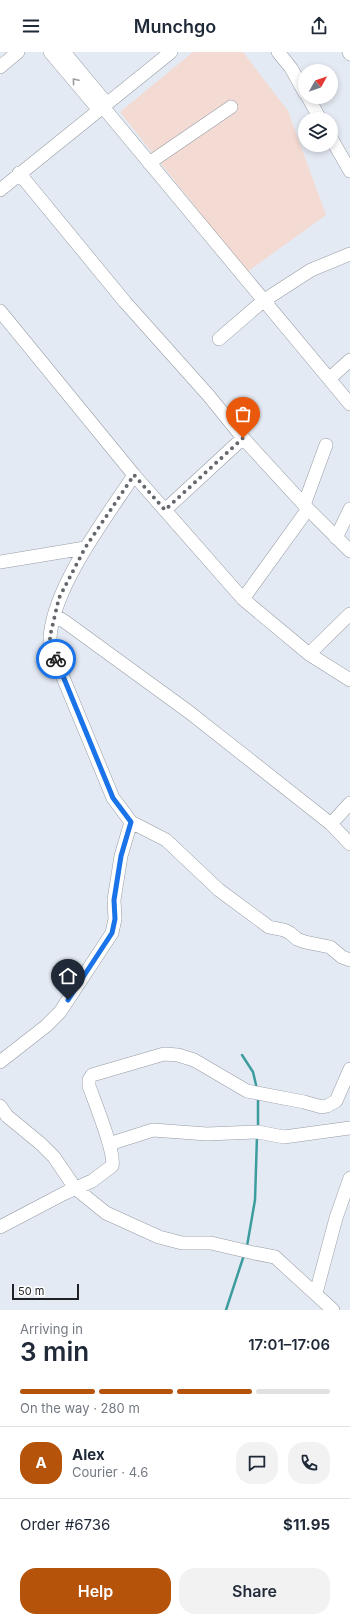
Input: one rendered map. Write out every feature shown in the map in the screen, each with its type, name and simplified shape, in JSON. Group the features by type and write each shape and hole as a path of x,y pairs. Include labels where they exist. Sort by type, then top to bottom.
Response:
{"street":[{"path":"0,67 18,52"},
{"path":"50,52 103,107"},
{"path":"64,52 103,107 350,404"},
{"path":"0,190 19,173 171,52"},
{"path":"278,52 291,68 298,80"},
{"path":"149,163 231,107"},
{"path":"338,150 350,171"},
{"path":"19,173 125,302 209,396 243,438 306,507 350,551"},
{"path":"219,340 263,301 311,270 350,254"},
{"path":"0,311 134,475 244,600 309,654 350,680"},
{"path":"329,379 350,360"},
{"path":"165,510 243,438"},
{"path":"244,600 306,507 326,445"},
{"path":"134,475 85,548 59,598 50,636 50,646 113,798 131,822 166,840 219,890 269,927 284,930 297,939 305,942 330,947 342,957 350,960"},
{"path":"336,538 350,510"},
{"path":"0,562 85,548"},
{"path":"309,654 350,614"},
{"path":"54,615 189,712 331,824 350,844"},
{"path":"331,824 350,804"},
{"path":"0,1062 46,1026 60,1012 112,933 115,919 114,900 121,856 131,822"},
{"path":"0,1227 92,1180 112,1166 113,1162 109,1144 89,1086 89,1080 92,1075 164,1054 178,1054 194,1060 247,1091 322,1107 336,1101 350,1069"},
{"path":"0,1106 7,1116 41,1144 54,1157 75,1188 106,1213 159,1237 182,1243 211,1243 254,1254 275,1256 333,1310"},
{"path":"109,1144 153,1130 207,1134 258,1132 284,1137 338,1128 350,1128"},
{"path":"316,1293 336,1218 350,1178"}],"shaded area":[{"path":"193,52 243,52 288,111 298,138 298,152 303,152 326,215 247,272 120,112"}],"waterway":[{"path":"242,1055 253,1072 257,1089"},
{"path":"258,1098 258,1127"},
{"path":"247,1246 255,1200 257,1136"},
{"path":"226,1310 244,1255"}],"way so far":[{"path":"56,659 50,646 50,636 59,598 85,548 134,475 165,510 243,438"}],"route":[{"path":"56,659 113,798 122,813 131,822 121,856 114,900 115,919 112,933 68,1000"}]}
